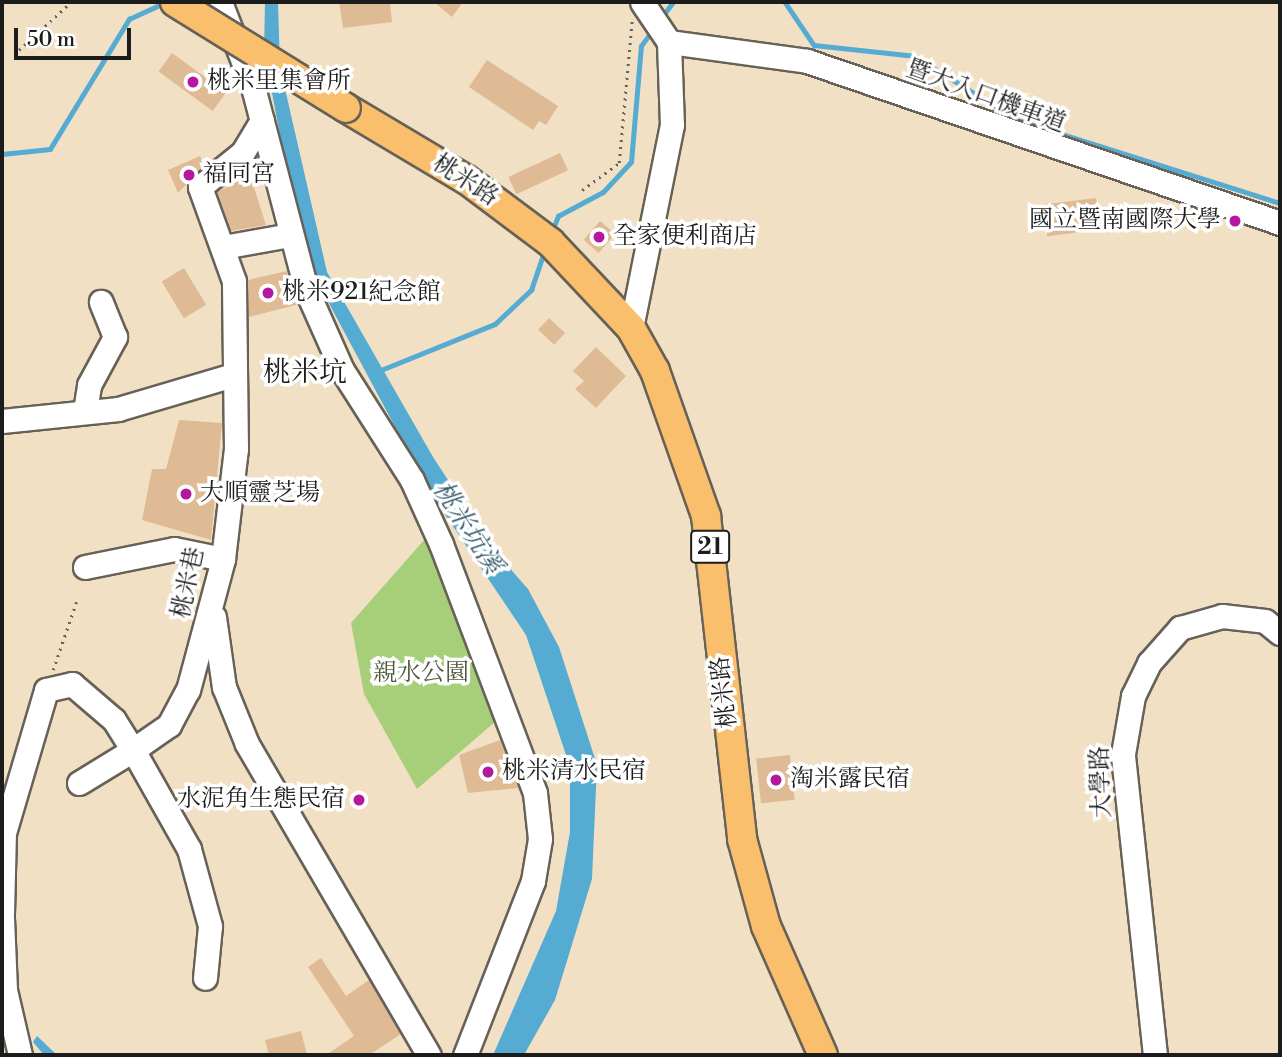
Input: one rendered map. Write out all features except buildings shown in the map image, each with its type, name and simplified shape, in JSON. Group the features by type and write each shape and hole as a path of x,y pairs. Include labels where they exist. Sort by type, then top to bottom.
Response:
{"main road":[{"name":"桃米路","path":"175,2 467,180 539,233 632,328 673,414 706,516 742,839 766,926 823,1055"}],"street":[{"path":"223,7 253,87 290,234 342,370 412,480 441,544 535,793 540,839 533,881 465,1055"},
{"path":"632,328 672,125 669,42 638,7"},
{"name":"暨大入口機車道","path":"669,42 807,61 1280,223"},
{"name":"桃米巷","path":"79,783 169,725 188,690 212,607 223,559 236,449 233,375 239,329 223,247 200,187 243,152 262,120"},
{"path":"223,247 290,234"},
{"path":"85,411 89,385 115,337 101,302"},
{"path":"2,421 118,409 233,375"},
{"path":"85,566 174,549 223,559"},
{"path":"212,607 224,687 247,744 429,1055"},
{"name":"大學路","path":"1155,1055 1123,754 1133,696 1149,663 1180,628 1222,616 1265,621 1280,633"},
{"path":"20,1055 4,992 3,833 46,690 72,684 114,720 189,849 210,926 205,978"}],"path":[{"path":"19,50 71,2"},
{"path":"582,190 619,163 638,7"},
{"path":"46,690 77,600"}],"green space":[{"name":"親水公園","path":"432,531 503,715 417,789 364,694 351,623"}],"water":[{"name":"桃米坑溪","path":"265,2 278,2 280,67 327,272 433,457 493,549 528,589 559,647 597,765 592,879 555,1000 524,1055 493,1055 556,911 570,832 570,767 526,635 430,492 317,281 290,189 264,50"},
{"path":"37,1036 57,1055 44,1055 33,1042"}],"waterway":[{"path":"2,154 50,149 129,19 166,2"},
{"path":"661,18 673,2"},
{"path":"785,2 814,45 915,56 1015,119 1280,203"},
{"path":"552,231 558,216 603,192 631,162 641,46 652,31"},
{"path":"376,372 495,324 531,290 544,252"}],"place":[{"name":"桃米里集會所","path":"193,82"},
{"name":"福同宮","path":"189,175"},
{"name":"國立暨南國際大學","path":"1235,221"},
{"name":"全家便利商店","path":"599,237"},
{"name":"桃米921紀念館","path":"268,293"},
{"name":"大順靈芝場","path":"186,494"},
{"name":"桃米清水民宿","path":"488,772"},
{"name":"淘米露民宿","path":"776,780"},
{"name":"水泥角生態民宿","path":"359,800"}],"district":[{"name":"桃米坑","path":"305,373"}]}
